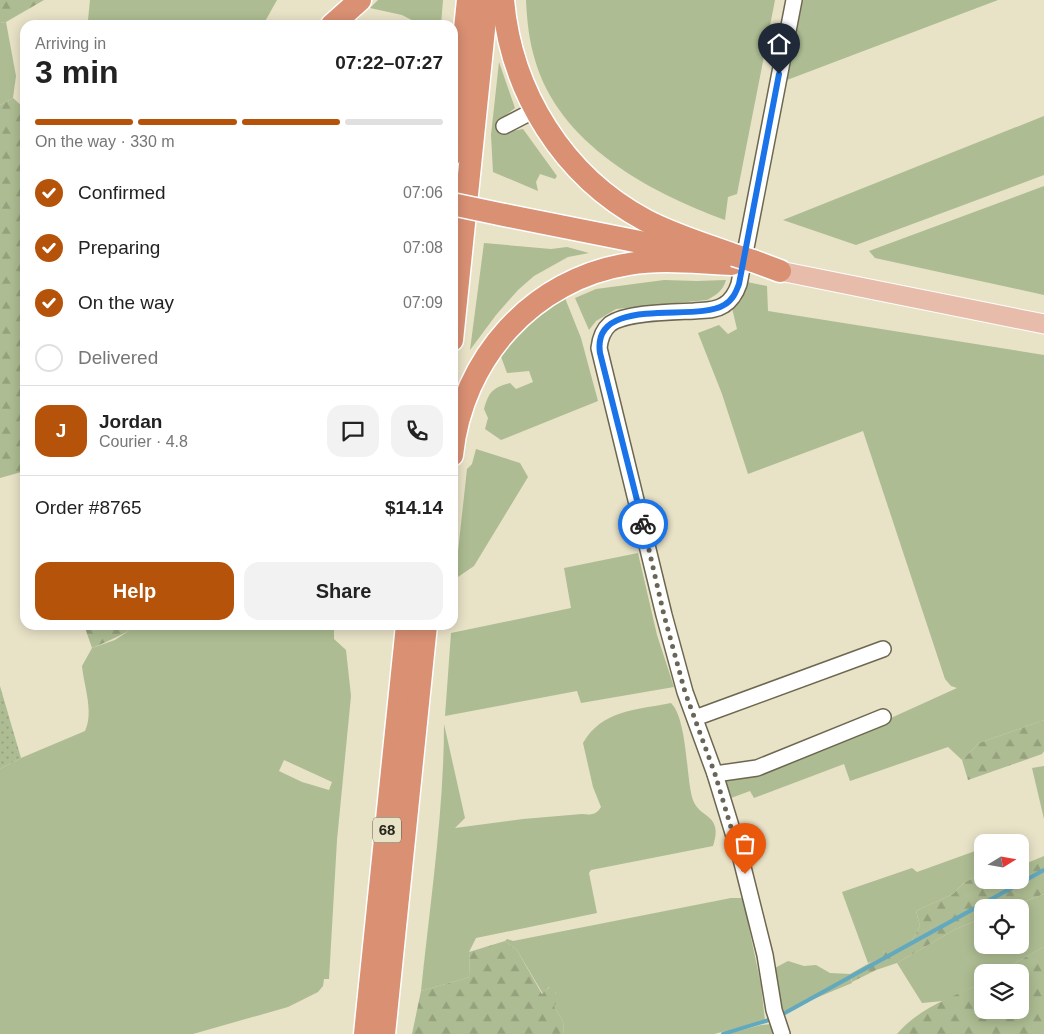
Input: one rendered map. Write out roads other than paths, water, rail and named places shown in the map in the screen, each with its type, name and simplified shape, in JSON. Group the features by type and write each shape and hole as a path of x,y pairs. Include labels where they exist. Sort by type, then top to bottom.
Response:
{"highway":[{"path":"338,20 360,0"},
{"path":"458,96 468,0"},
{"path":"458,282 487,0"},
{"path":"503,0 505,21 514,58 524,87 550,136 565,155 588,179 615,202 663,228 740,261"},
{"path":"458,205 740,261 780,271"},
{"path":"458,426 471,384 490,351 511,324 546,295 580,277 629,264 656,261 740,261"},
{"name":"68","path":"365,1034 406,630"},
{"name":"68","path":"384,1034 425,630"}],"main road":[{"path":"780,271 1044,324"}],"street":[{"path":"782,1034 774,1010 765,955 750,889 715,774 685,692 664,615 600,353 600,342 606,328 621,318 710,310 723,306 733,297 739,284 794,0"},
{"path":"504,126 535,110"},
{"path":"695,718 883,650"},
{"path":"715,774 757,768 883,717"}],"waterway":[{"path":"783,1014 1044,870"},
{"path":"723,1034 769,1020"}]}
